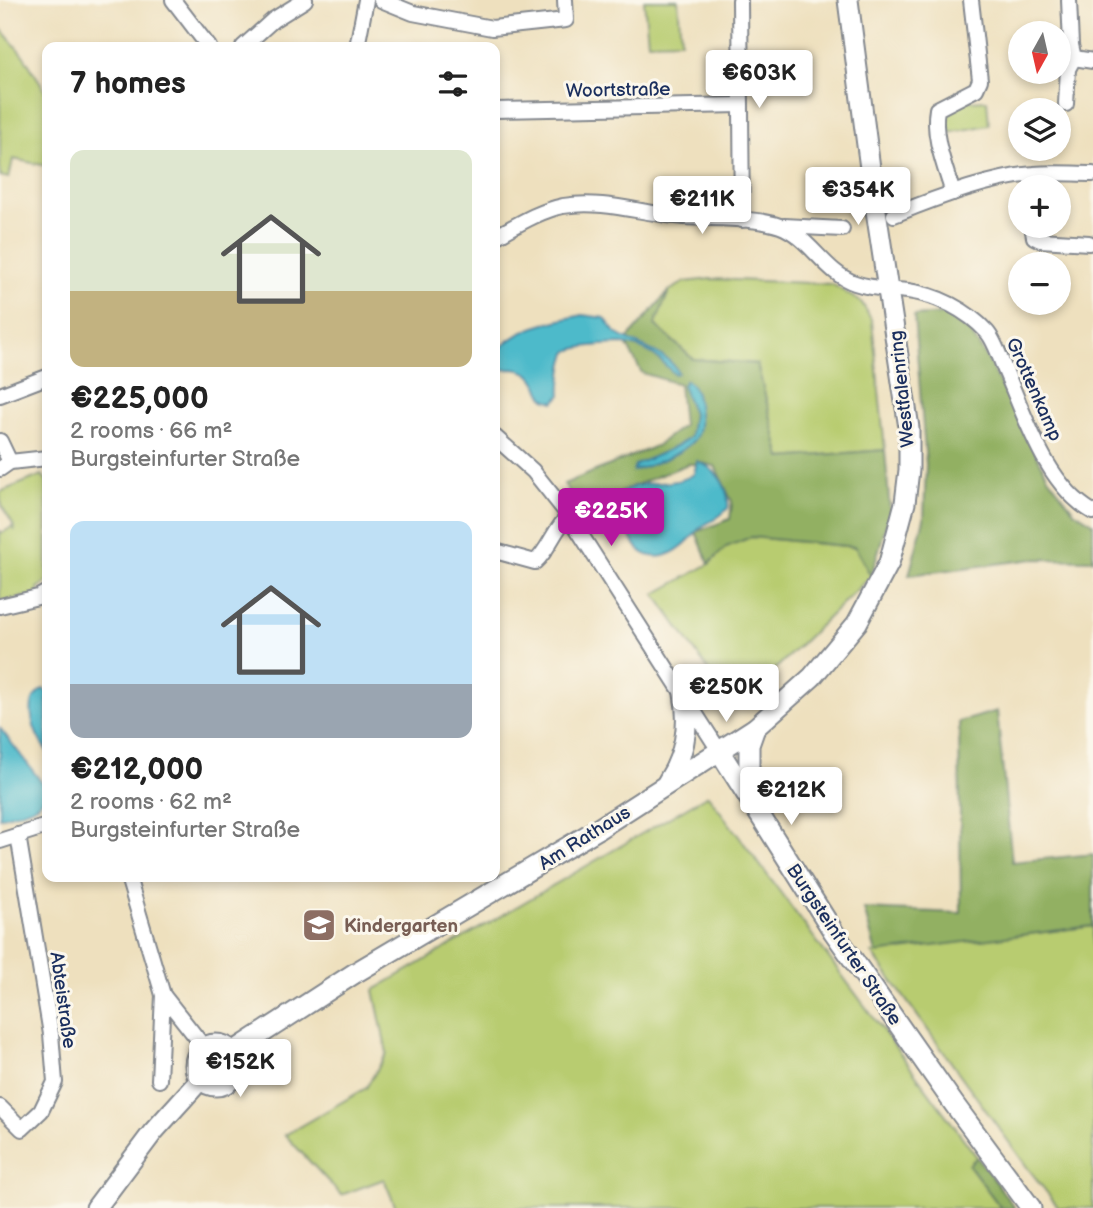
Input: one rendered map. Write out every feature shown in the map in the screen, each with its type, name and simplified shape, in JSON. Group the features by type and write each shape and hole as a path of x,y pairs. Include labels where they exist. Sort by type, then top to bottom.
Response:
{"main road":[{"name":"Westfalenring","path":"720,752 786,702 835,651 857,622 889,563 905,503 909,470 909,428 873,191 848,0"},
{"path":"666,786 679,765 685,744 684,694"},
{"path":"750,797 749,745 755,728"},
{"name":"Am Rathaus","path":"233,1052 355,973 546,860 720,752"},
{"name":"Burgsteinfurter Straße","path":"720,752 833,931 954,1104 1031,1208"},
{"path":"220,1044 233,1052 238,1068 230,1082 215,1087 201,1080 195,1063 204,1047 220,1044"},
{"path":"96,1208 153,1132 201,1080"}],"street":[{"path":"173,0 205,42"},
{"path":"249,42 273,20 305,0"},
{"path":"358,42 366,0"},
{"path":"381,0 413,13 492,28 566,20 565,0"},
{"path":"740,0 742,220"},
{"path":"953,193 935,120 937,109 976,89 980,80 971,0"},
{"path":"1066,98 1068,69 1074,58 1069,0"},
{"path":"1074,58 1093,61"},
{"name":"Woortstraße","path":"500,110 741,105"},
{"path":"1071,176 1093,174"},
{"path":"894,215 953,193 1008,184"},
{"path":"500,234 538,214 563,206 605,204 681,217 842,229"},
{"name":"Grottenkamp","path":"779,226 804,242 849,281 868,287 929,295 963,311 989,333 1047,463 1072,498 1093,512"},
{"path":"1036,238 1088,243"},
{"path":"0,395 42,379"},
{"path":"0,441 5,465 42,459"},
{"name":"Burgsteinfurter Straße","path":"500,441 533,471 569,516 720,752"},
{"path":"500,552 536,562 543,556 562,521 569,516"},
{"path":"0,606 42,595"},
{"path":"0,841 42,828"},
{"name":"Abteistraße","path":"0,1107 22,1129 41,1111 55,1082 51,1034 19,835"},
{"path":"129,882 163,995 159,1080"},
{"path":"163,995 204,1047"}],"green space":[{"path":"644,0 678,0 681,41 648,42"},
{"path":"0,28 23,55 42,85 42,165 13,159 9,178 0,176"},
{"path":"987,100 989,125 943,134 940,119 966,101"},
{"path":"710,279 832,284 862,303 872,321 885,450 781,458 757,364 693,359 655,325 669,291 685,282"},
{"path":"669,291 655,325 693,359 757,364 781,458 885,450 890,512 871,576 855,547 751,537 726,547 709,564 696,532 730,519 732,502 715,466 697,462 631,487 584,513 564,484 656,446 683,426 679,384 642,373 625,342"},
{"path":"944,314 970,332 987,358 1048,477 1074,511 1093,523 1093,560 1034,559 909,575 924,519 926,464 914,316"},
{"path":"42,475 42,585 38,588 39,594 0,602 0,531 2,533 12,527 15,531 2,505 0,492"},
{"path":"751,537 855,547 871,576 735,708 655,594 709,564 726,547"},
{"path":"997,711 1012,862 1093,854 1093,926 876,953 864,909 961,913 959,722"},
{"path":"708,795 977,1157 969,1165 1001,1208 396,1208 384,1179 341,1195 285,1135 366,1088 387,1053 374,990"},
{"path":"1093,926 1093,1208 1059,1208 872,953"},
{"path":"977,1157 1015,1208 1001,1208 969,1165"}],"water":[{"path":"582,315 605,318 615,332 659,354 674,366 678,373 674,374 653,354 633,346 618,344 578,348 566,355 561,395 554,402 545,399 534,378 526,372 513,369 500,370 500,349 524,331"},
{"path":"686,380 695,390 698,404 699,425 696,437 676,453 633,471 635,465 677,446 690,437 693,414 682,385"},
{"path":"697,461 710,468 720,479 727,493 728,508 719,517 701,527 672,553 659,557 645,554 639,550 611,508 627,490 648,484 672,482 694,474"},
{"path":"42,690 42,743 32,719 31,710 36,695"},
{"path":"0,728 42,783 42,800 36,805 0,818"}],"place":[{"name":"Kindergarten","path":"319,925"}]}
